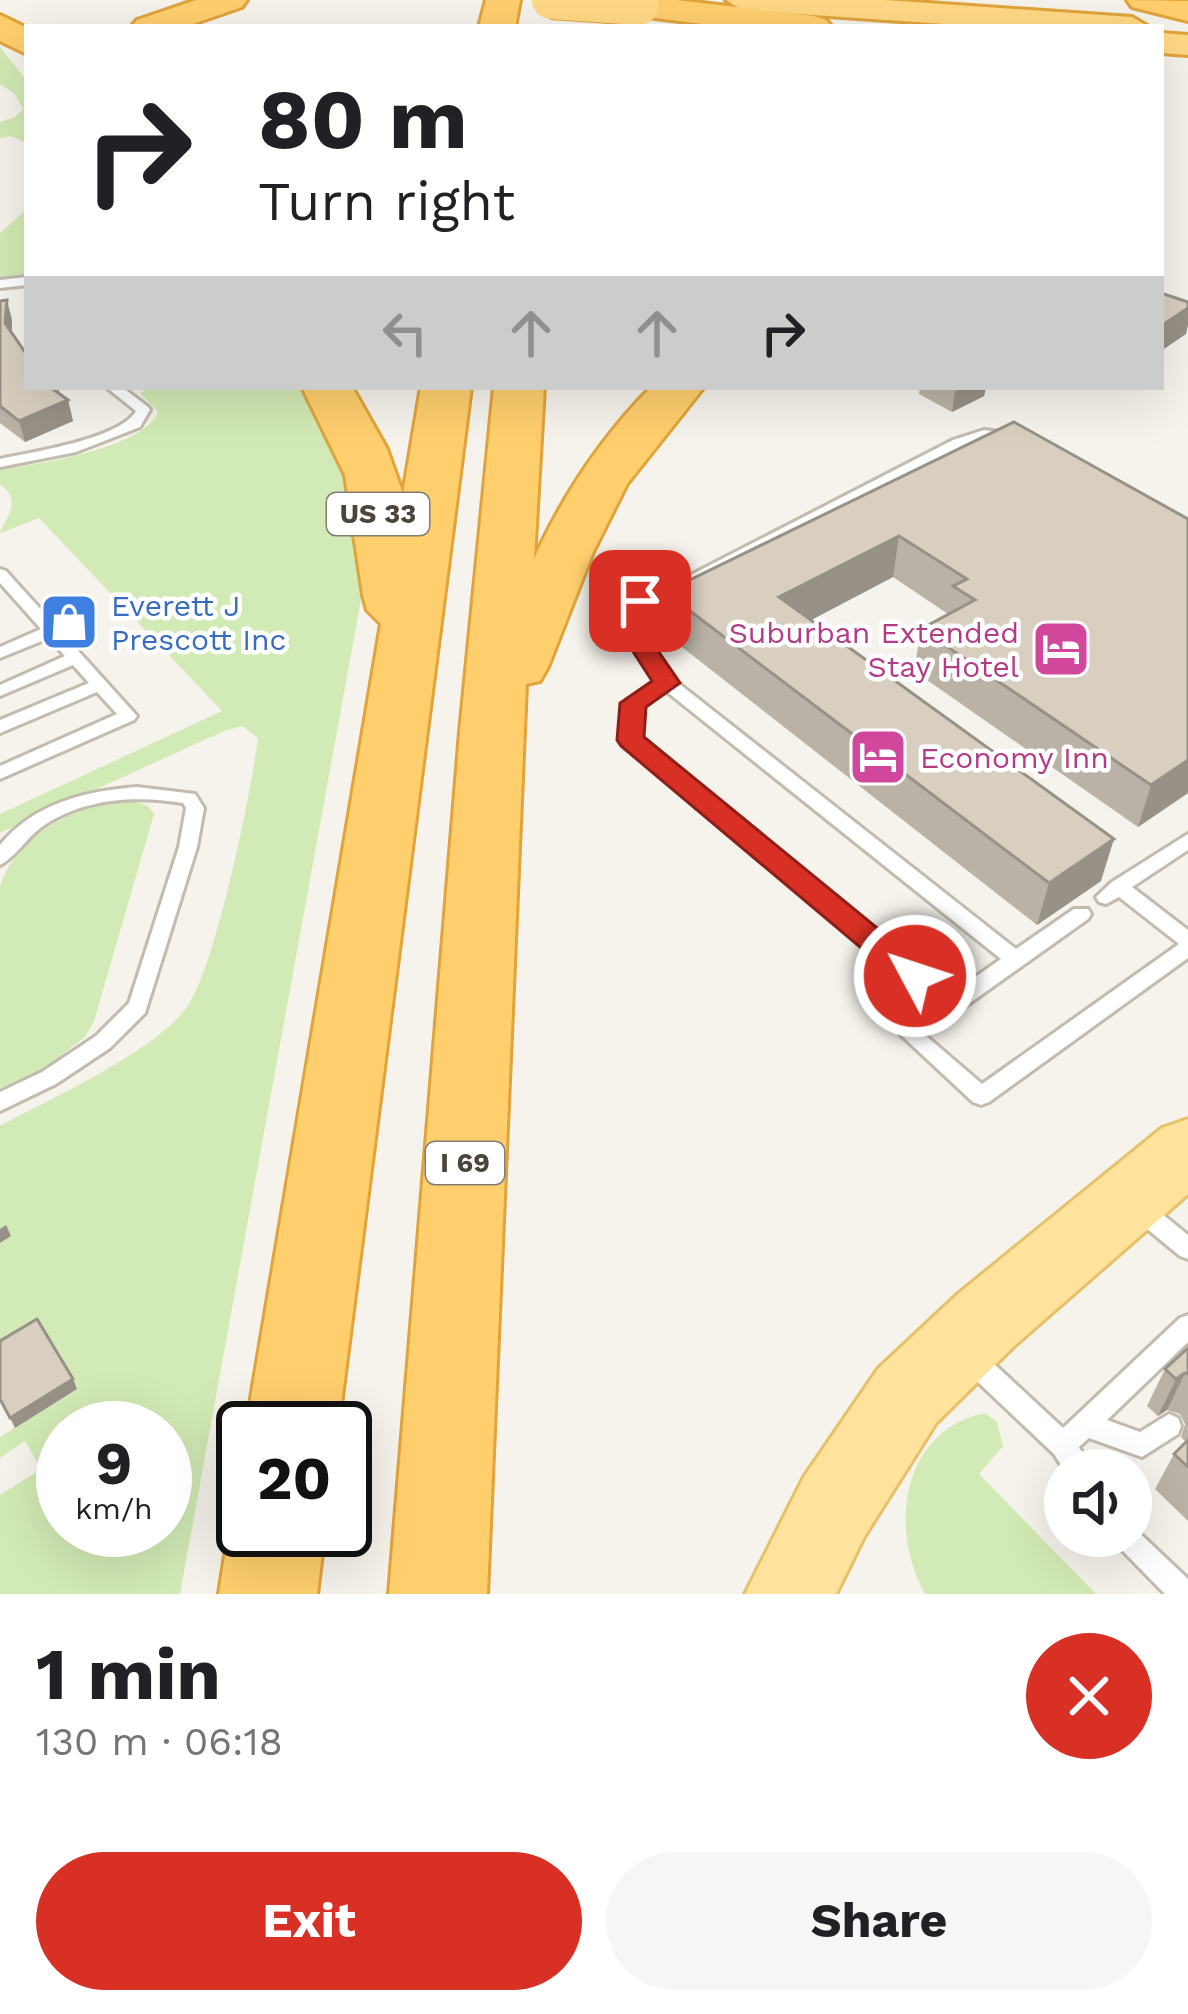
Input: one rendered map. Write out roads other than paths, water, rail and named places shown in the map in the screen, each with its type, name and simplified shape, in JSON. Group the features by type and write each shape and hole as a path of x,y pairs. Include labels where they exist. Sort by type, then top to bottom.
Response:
{"highway":[{"path":"158,24 230,0"},
{"path":"554,0 899,24"},
{"path":"742,0 1089,24"},
{"path":"1144,0 1188,10"},
{"path":"647,7 789,24"},
{"name":"US 33","path":"329,390 353,430 375,488 387,581 409,648"},
{"path":"296,1401 446,390"},
{"name":"I 69","path":"438,1594 492,731 519,390"},
{"path":"492,731 568,537 610,464 677,390"},
{"path":"268,1594 274,1557"}],"main road":[{"path":"789,1594 834,1507 908,1396 957,1346 1188,1150"}],"lane":[{"path":"0,463 71,449 135,424 143,410 117,390"},
{"path":"697,576 958,443 984,434 1014,437 1033,448"},
{"path":"0,574 128,716 0,773"},
{"path":"0,609 23,599"},
{"path":"640,601 637,639 667,683 1015,958"},
{"path":"0,652 51,631"},
{"path":"0,691 76,658"},
{"path":"667,683 633,703 630,740 951,1005"},
{"path":"0,727 100,685"},
{"path":"0,858 14,838 108,792 174,794 189,798 195,808 188,847 138,1006 103,1042 49,1078 0,1102"},
{"path":"1081,914 910,1034 981,1096 1188,945 1113,892 1188,841"},
{"path":"1128,1201 1188,1249"},
{"path":"1063,1445 1188,1326"},
{"path":"957,1346 1066,1449"},
{"path":"1084,1424 1142,1445 1169,1426"},
{"path":"1147,1557 1184,1594"}],"place":[{"name":"Everett J Prescott Inc","path":"69,622"},
{"name":"Suburban Extended Stay Hotel","path":"1061,649"},
{"name":"Economy Inn","path":"878,757"}]}
